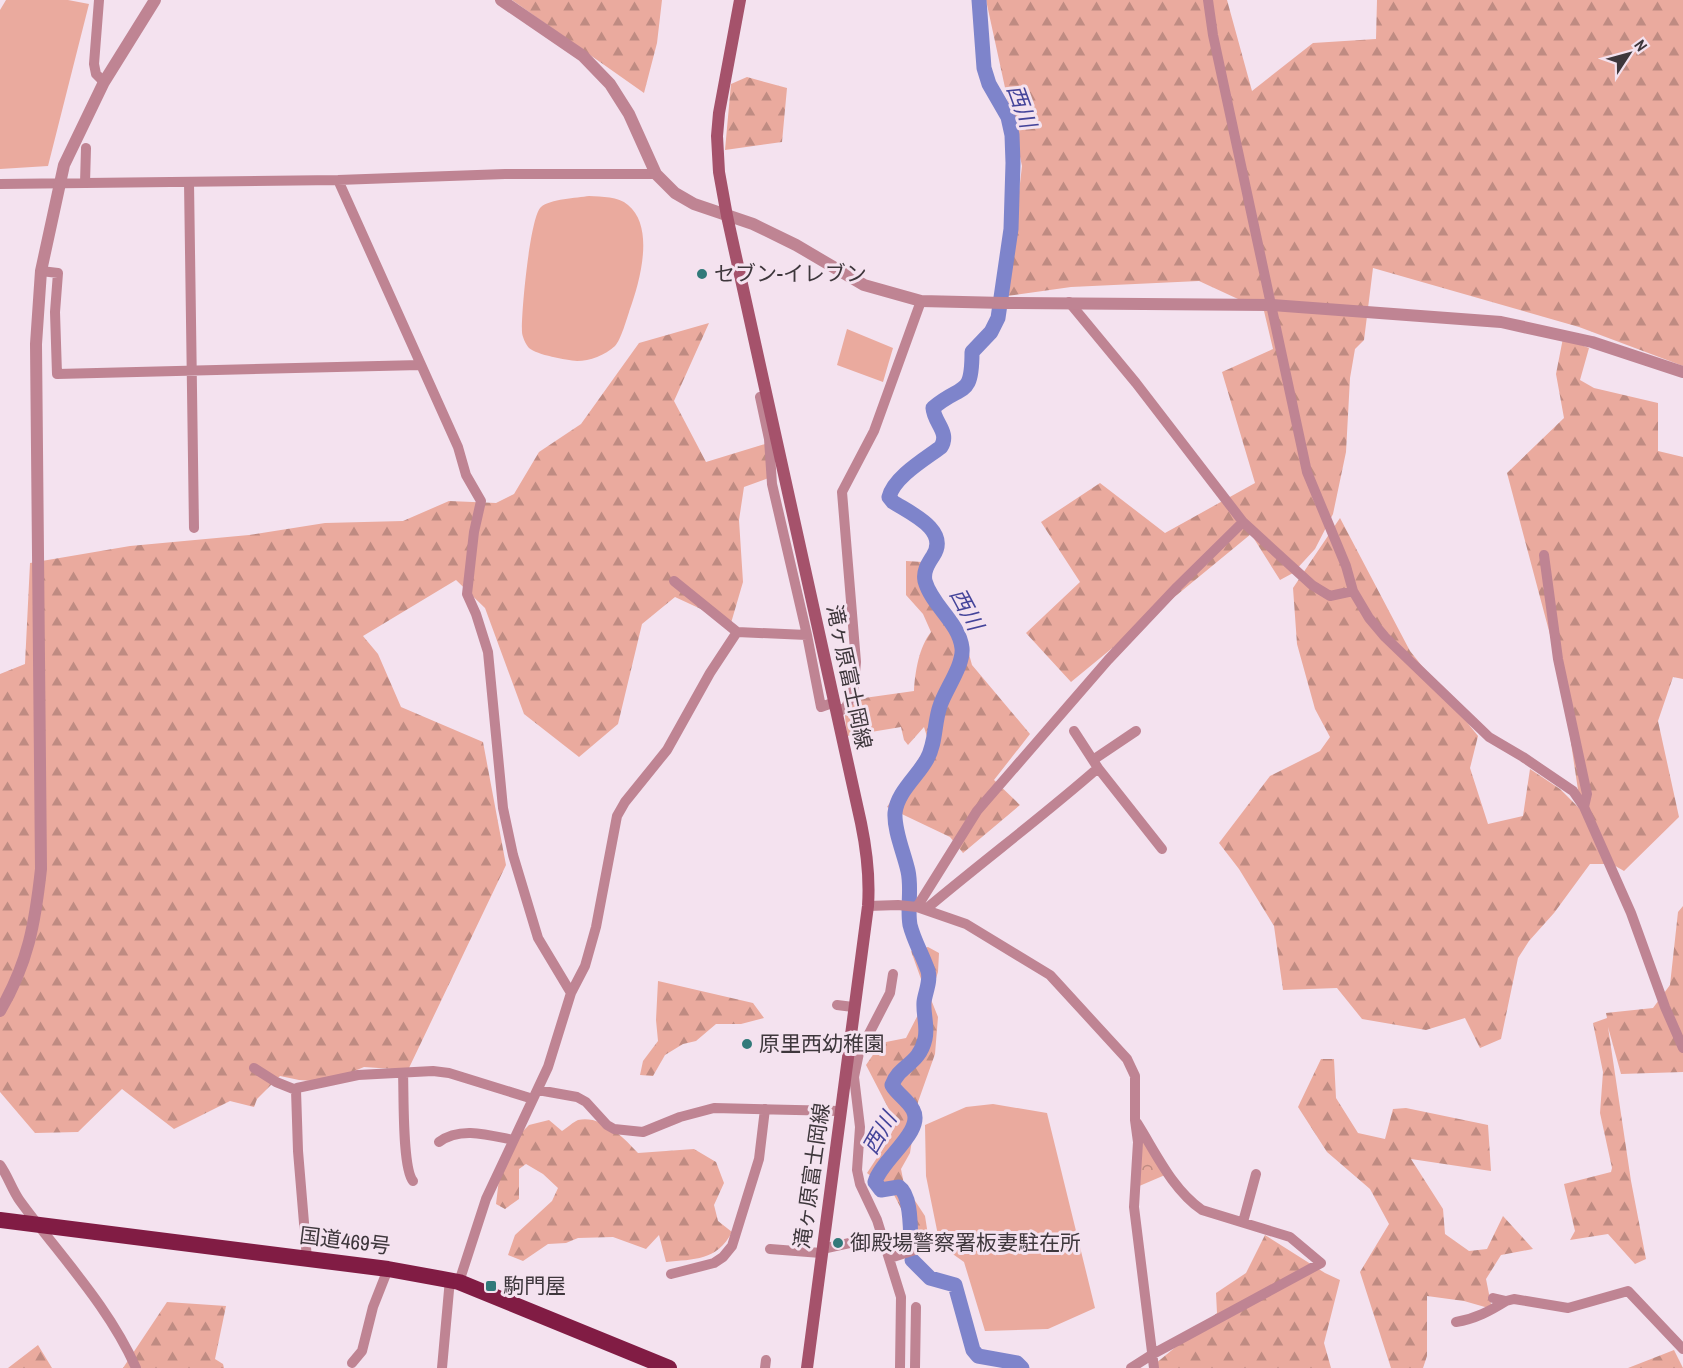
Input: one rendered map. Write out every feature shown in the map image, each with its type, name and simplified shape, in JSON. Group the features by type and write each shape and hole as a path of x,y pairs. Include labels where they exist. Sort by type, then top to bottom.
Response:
{"highway":[{"name":"国道469号","path":"0,1220 388,1269 454,1280 669,1368"}],"main road":[{"name":"滝ヶ原富士岡線","path":"740,0 719,113 717,136 719,172 868,854 870,880 853,1007 849,1076 840,1111 807,1368"}],"street":[{"path":"99,0 94,63 96,74 104,81"},
{"path":"0,1011 11,993 27,953 36,918 40,869 36,344 41,271 64,165 104,81 155,0"},
{"path":"501,0 583,56 610,84 629,114 656,174 675,193 694,204 753,224 796,245 864,285 921,301 1272,305 1501,322 1592,342 1683,372"},
{"path":"1208,0 1213,35 1307,472 1346,566 1353,591 1369,618 1385,637 1489,737 1574,791 1584,807 1631,913 1665,1007 1683,1048"},
{"path":"85,183 86,148"},
{"path":"0,184 338,180 506,174 656,174"},
{"path":"338,180 458,447 466,475 481,501 472,543 467,594 477,614 488,652 503,807 513,855 538,938 571,993"},
{"path":"189,182 194,528"},
{"path":"41,271 58,273 55,312 57,374 420,365"},
{"path":"760,397 769,439 772,484 821,707 846,707 853,693 856,662 842,492 874,431 921,301"},
{"path":"1069,302 1136,383 1243,522 1312,585 1330,596 1353,591"},
{"path":"921,908 977,811 1108,660 1243,522"},
{"path":"1544,555 1558,659 1587,794 1584,807"},
{"path":"674,581 737,632 807,635"},
{"path":"442,1368 454,1280 486,1200 549,1067 571,993 585,966 596,927 617,816 625,802 668,750 710,673 737,632"},
{"path":"1074,731 1096,764 1162,849"},
{"path":"921,908 1044,815 1096,764 1136,731"},
{"path":"868,906 901,905 921,908 966,924 1050,975 1127,1059 1135,1076 1135,1120 1138,1142 1134,1207 1154,1368"},
{"path":"893,974 890,993 849,1076 860,1127 857,1170 865,1199 877,1220 901,1297 900,1368"},
{"path":"837,1005 853,1007"},
{"path":"254,1068 276,1083 296,1090"},
{"path":"296,1090 358,1075 433,1071 536,1094 577,1097 586,1102 607,1125 614,1129 643,1132 680,1117 714,1108 840,1111"},
{"path":"403,1073 407,1161 413,1180"},
{"path":"296,1090 298,1151 307,1259"},
{"path":"671,1274 714,1263 723,1257 732,1246 759,1159 765,1109"},
{"path":"1131,1368 1321,1263 1290,1238 1203,1210 1191,1202 1174,1183 1135,1120"},
{"path":"439,1142 449,1135 461,1133 513,1140"},
{"path":"0,1165 17,1198 89,1288 126,1346 136,1368"},
{"path":"1242,1222 1256,1174"},
{"path":"770,1249 822,1251 882,1236"},
{"path":"890,1258 918,1249"},
{"path":"352,1364 362,1351 373,1307 388,1269"},
{"path":"1456,1322 1490,1312 1506,1301 1514,1299 1568,1308 1628,1291 1683,1349"},
{"path":"1493,1298 1506,1301"},
{"path":"915,1368 916,1307"}],"green space":[{"path":"6,0 68,0 89,4 48,166 0,169 0,10"},
{"path":"512,0 662,0 657,43 644,93"},
{"path":"986,0 1227,0 1252,91 1313,43 1376,39 1377,0 1683,0 1683,366 1579,327 1373,268 1364,340 1355,349 1350,378 1346,452 1333,514 1315,549 1293,573 1280,580 1251,534 1071,682 1026,633 1080,582 1041,522 1100,483 1165,533 1255,483 1222,372 1273,349 1264,311 1199,281 1071,287 1007,296 1022,166"},
{"path":"747,77 787,88 782,142 725,150 731,84"},
{"path":"589,196 615,198 628,205 636,215 641,227 643,255 634,297 617,343 602,355 577,361 545,355 529,348 522,334 523,306 533,228 541,207 557,201"},
{"path":"709,323 674,401 706,462 765,444 774,476 744,487 739,520 743,582 731,623 675,597 642,624 618,724 579,757 524,714 485,608 456,580 363,636 378,654 401,707 483,742 506,865 408,1070 364,1067 328,1082 280,1076 257,1099 254,1107 230,1101 174,1129 122,1089 78,1132 35,1133 0,1092 0,674 25,664 30,563 130,546 249,535 325,523 403,521 449,501 496,503 514,494 539,452 581,424 639,343"},
{"path":"847,329 893,348 883,382 837,365"},
{"path":"1563,338 1589,348 1580,380 1594,388 1658,403 1658,451 1683,457 1683,679 1673,677 1658,721 1679,817 1624,871 1612,864 1590,864 1518,958 1501,1039 1480,1048 1465,1018 1426,1030 1362,1019 1337,988 1283,990 1274,926 1239,869 1219,843 1270,776 1320,751 1330,737 1315,709 1297,644 1293,588 1340,518 1410,651 1478,736 1470,768 1488,824 1523,816 1530,769 1560,789 1581,810 1561,676 1507,473 1564,418 1556,374"},
{"path":"906,561 923,562 930,585 962,629 972,665 1030,734 994,780 1020,805 963,853 950,837 887,807 929,743 924,727 908,745 904,740 901,727 847,736 845,716 857,699 914,691 918,660 931,632 923,614 906,595"},
{"path":"1683,906 1683,1072 1621,1074 1608,1027 1631,1181 1646,1259 1635,1264 1608,1234 1570,1240 1575,1231 1564,1184 1611,1172 1600,1113 1603,1072 1593,1023 1607,1018 1606,1013 1653,1008 1670,985 1678,912"},
{"path":"928,947 939,953 938,972 930,997 938,1017 935,1054 918,1102 910,1153 901,1169 904,1184 925,1216 928,1235 918,1241 893,1193 867,1173 888,1141 896,1123 866,1065 881,1043 906,1038 923,1005 921,979 911,951"},
{"path":"658,981 753,1003 764,1018 741,1024 716,1024 696,1041 683,1044 665,1055 653,1076 640,1075 643,1061 658,1041 656,1020"},
{"path":"1321,1059 1334,1059 1336,1098 1358,1133 1385,1139 1393,1109 1406,1108 1488,1125 1491,1171 1411,1159 1443,1209 1445,1234 1469,1251 1487,1249 1503,1216 1533,1249 1501,1255 1486,1279 1492,1309 1464,1301 1427,1296 1427,1356 1423,1368 1391,1368 1360,1272 1389,1224 1370,1189 1327,1152 1298,1107"},
{"path":"993,1104 1047,1113 1095,1308 1048,1329 985,1331 964,1262 940,1245 926,1176 925,1125 966,1107"},
{"path":"587,1119 604,1124 626,1140 638,1153 694,1149 716,1162 724,1183 714,1205 718,1221 732,1232 726,1241 712,1253 686,1260 666,1262 659,1235 646,1249 613,1237 578,1238 566,1243 548,1244 523,1261 508,1255 515,1235 552,1201 558,1188 543,1174 526,1164 519,1169 519,1199 505,1209 496,1204 499,1179 522,1132 529,1125 549,1120 562,1131 578,1120"},
{"path":"1140,1130 1165,1175 1137,1187"},
{"path":"1265,1235 1340,1280 1324,1343 1331,1368 1157,1368 1155,1364 1217,1313 1216,1293 1246,1273"},
{"path":"167,1302 226,1306 215,1359 223,1364 224,1368 123,1368"},
{"path":"38,1345 52,1368 8,1368"},
{"path":"1674,1350 1683,1368 1628,1368"}],"waterway":[{"name":"西川","path":"911,1245 910,1214 903,1191 899,1187 881,1190 875,1182 885,1164 913,1127 915,1118 913,1110 892,1085 899,1073 914,1060 922,1048 926,1034 924,1002 929,975 910,925 909,878 895,813 908,784 930,753 940,706 957,670 962,648 956,630 933,598 925,581 926,568 937,547 936,538 926,523 889,497 903,476 941,447 943,432 933,408 967,384 972,367 972,352 991,332 998,318 1011,229 1012,135 1008,117 989,84 984,68 979,0"},
{"name":"西川","path":"912,1260 930,1278 955,1285 973,1350 978,1356 1017,1363 1022,1368"}],"place":[{"name":"セブン-イレブン","path":"702,274"},
{"name":"原里西幼稚園","path":"747,1044"},
{"name":"御殿場警察署板妻駐在所","path":"838,1243"},
{"name":"駒門屋","path":"491,1286"}]}
